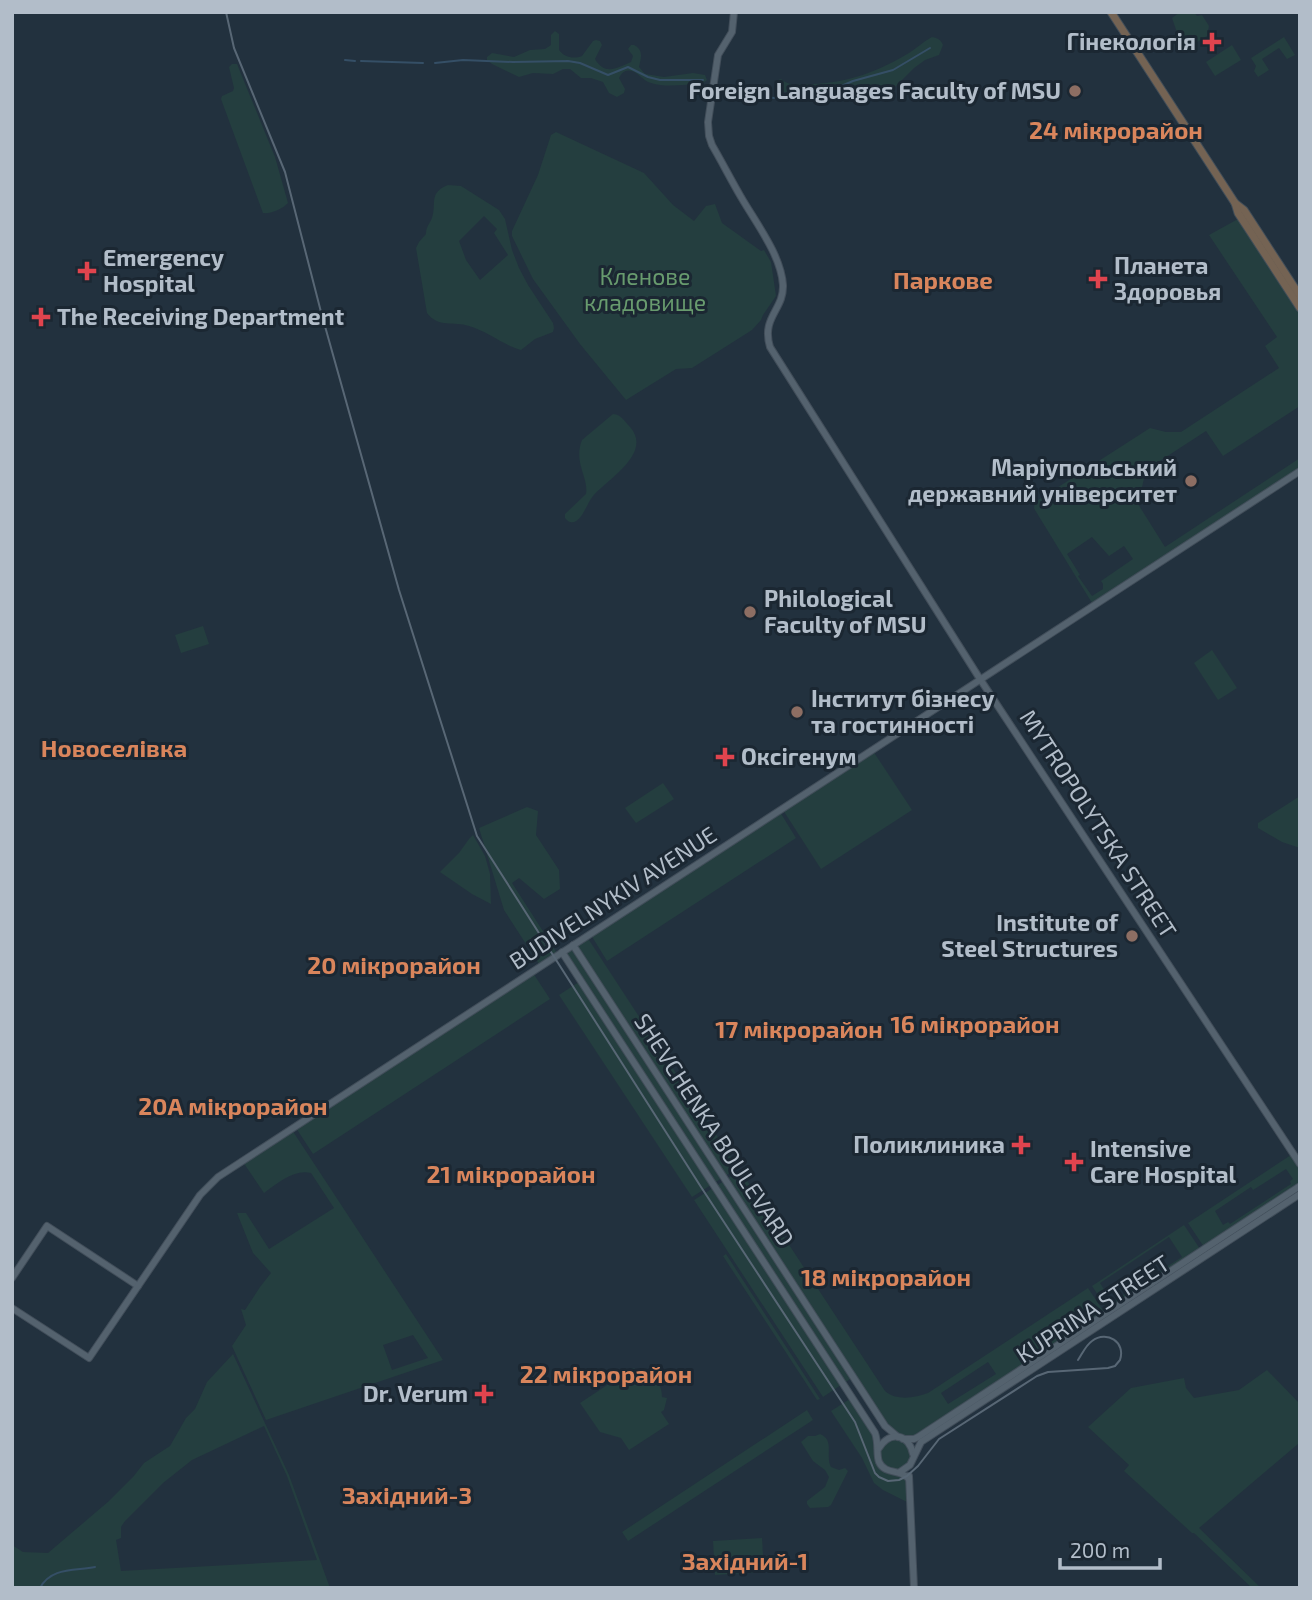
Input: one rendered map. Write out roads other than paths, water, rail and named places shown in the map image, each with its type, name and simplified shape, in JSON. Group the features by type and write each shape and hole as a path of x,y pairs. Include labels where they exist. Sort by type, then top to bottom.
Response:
{"highway":[{"path":"1111,12 1300,296"},
{"path":"1235,202 1238,213 1300,308"}],"main road":[{"name":"MYTROPOLYTSKA STREET","path":"734,12 732,32 718,55 708,131 712,145 780,270 782,291 769,322 767,334 770,346 980,678 1300,1164"},
{"name":"BUDIVELNYKIV AVENUE","path":"12,1308 89,1358 200,1195 218,1177 1300,471"},
{"name":"SHEVCHENKA BOULEVARD","path":"573,945 887,1428 901,1438"},
{"name":"SHEVCHENKA BOULEVARD","path":"562,952 875,1433 878,1449"},
{"path":"714,1185 724,1178"},
{"name":"KUPRINA STREET","path":"901,1438 918,1437 1205,1252 1300,1186"},
{"name":"KUPRINA STREET","path":"1205,1252 1300,1194"},
{"path":"12,1278 47,1226 138,1286"},
{"name":"KUPRINA STREET","path":"912,1462 921,1442 1109,1315"},
{"path":"843,1385 854,1378"},
{"path":"851,1397 862,1390"},
{"path":"908,1478 905,1474 882,1466 878,1449 886,1440 901,1438 912,1447 908,1478 914,1588"},
{"path":"898,1472 905,1470 912,1462"}],"waterway":[{"path":"733,87 773,98 827,92 853,81 893,70 930,48"},
{"path":"345,60 355,61"},
{"path":"435,63 463,60 568,61 608,75 628,67 660,80 703,80"},
{"path":"361,61 423,63"},
{"path":"40,1588 50,1576 57,1573 95,1567"}],"tram line":[{"path":"226,12 234,48 285,172 321,312 399,590 477,836 855,1422 875,1473 888,1481 907,1476 939,1439 1037,1376 1048,1372 1115,1366 1120,1360 1120,1348 1118,1343 1109,1337 1098,1338 1088,1345 1078,1360"}],"place":[{"name":"Гінекологія","path":"1212,42"},
{"name":"Foreign Languages Faculty of MSU","path":"1075,91"},
{"name":"Emergency Hospital","path":"87,271"},
{"name":"Планета Здоровья","path":"1098,279"},
{"name":"The Receiving Department","path":"41,317"},
{"name":"Маріупольський державний університет","path":"1191,481"},
{"name":"Philological Faculty of MSU","path":"750,612"},
{"name":"Інститут бізнесу та гостинності","path":"797,712"},
{"name":"Оксігенум","path":"725,757"},
{"name":"Institute of Steel Structures","path":"1132,936"},
{"name":"Поликлиника","path":"1021,1145"},
{"name":"Intensive Care Hospital","path":"1074,1162"},
{"name":"Dr. Verum","path":"484,1394"}],"district":[{"name":"24 мікрорайон","path":"1116,131"},
{"name":"Паркове","path":"943,281"},
{"name":"Новоселівка","path":"114,749"},
{"name":"20 мікрорайон","path":"394,966"},
{"name":"16 мікрорайон","path":"975,1025"},
{"name":"17 мікрорайон","path":"799,1030"},
{"name":"20А мікрорайон","path":"233,1107"},
{"name":"21 мікрорайон","path":"511,1175"},
{"name":"18 мікрорайон","path":"886,1278"},
{"name":"22 мікрорайон","path":"606,1375"},
{"name":"Західний-3","path":"407,1496"},
{"name":"Західний-1","path":"745,1562"}],"park label":[{"name":"Кленове кладовище","path":"645,290"}]}
